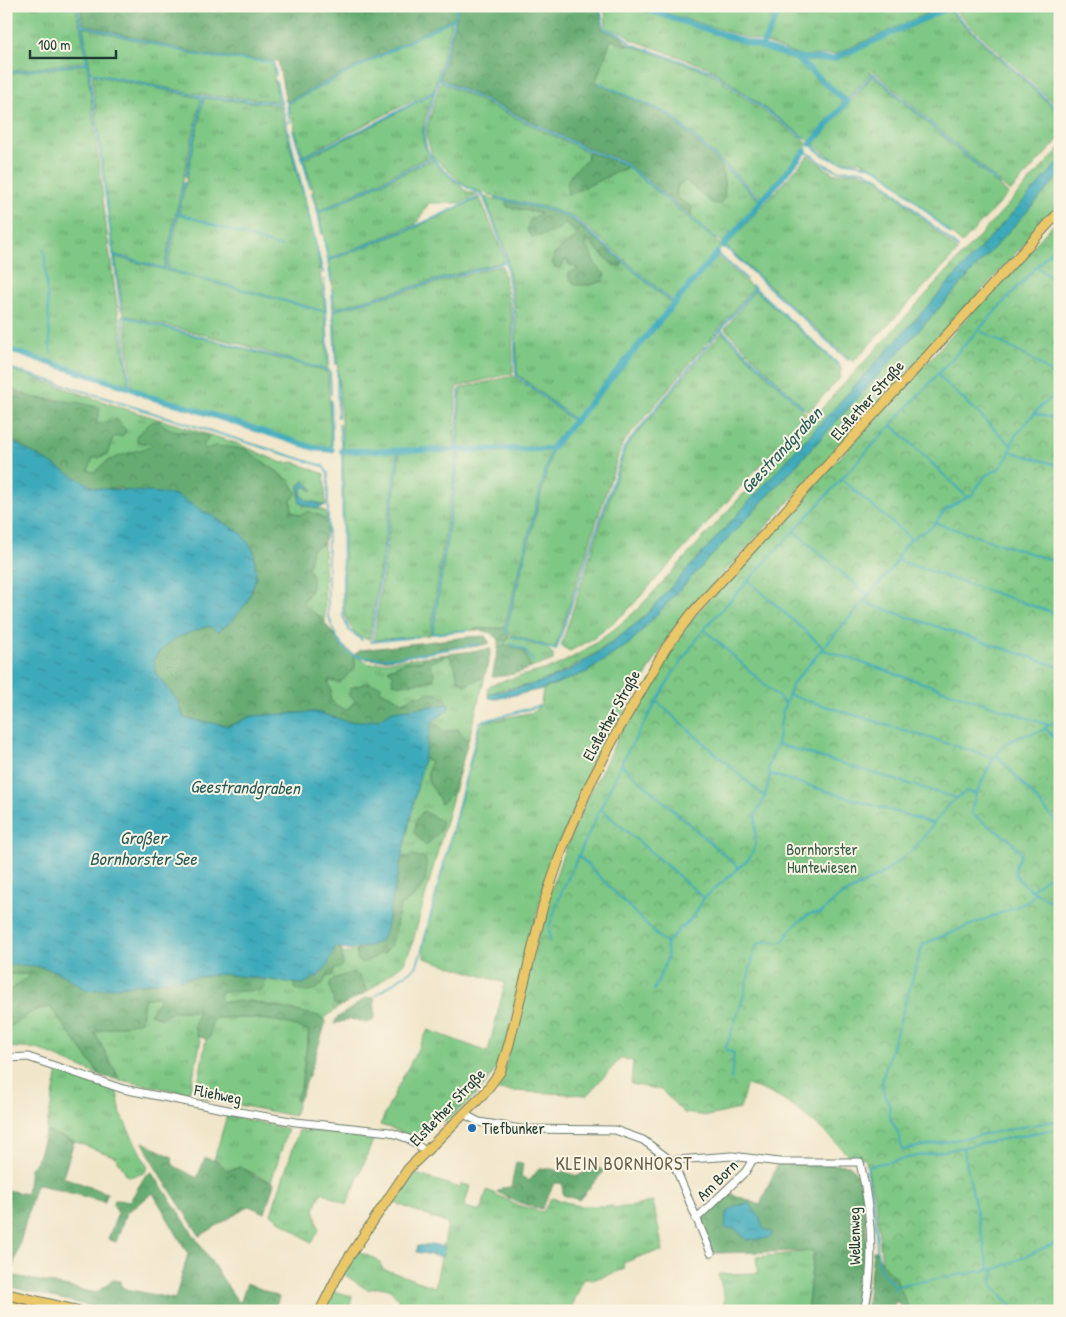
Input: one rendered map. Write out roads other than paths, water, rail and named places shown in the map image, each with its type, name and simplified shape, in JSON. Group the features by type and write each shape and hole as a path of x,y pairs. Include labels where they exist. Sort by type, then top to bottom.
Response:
{"highway":[{"path":"6,1294 78,1311"},
{"path":"6,1305 30,1311"}],"main road":[{"name":"Elsflether Straße","path":"320,1311 348,1258 394,1189 425,1151 491,1086 500,1072 509,1044 543,906 563,847 604,756 666,648 692,614 1060,211"}],"street":[{"name":"Fliehweg","path":"6,1058 28,1057 123,1089 228,1110 296,1122 390,1132 409,1139 425,1151"},
{"path":"464,1114 479,1122 521,1129 615,1130 638,1137 673,1162 711,1253"},
{"path":"673,1162 676,1160 732,1156 753,1159"},
{"name":"Wellenweg","path":"753,1159 779,1162 860,1162 866,1190 870,1239 868,1295 864,1311"},
{"name":"Am Born","path":"696,1219 746,1171 753,1159"}],"water":[{"path":"1060,161 1060,175 792,470 630,643 587,672 543,689 496,699 489,698 488,695 492,693 537,683 566,672 618,638 642,619"},
{"name":"Großer Bornhorster See","path":"6,438 95,488 174,494 240,532 254,551 256,577 248,601 233,620 218,632 209,626 178,638 165,646 154,659 156,674 179,702 184,718 229,726 252,716 316,712 349,722 378,720 393,711 449,704 449,709 432,722 385,932 381,941 358,949 335,947 327,966 318,976 303,984 222,974 86,991 66,977 49,969 6,965"},
{"path":"304,481 314,491 303,486 301,494 305,500 326,505 317,509 300,503 299,485"},
{"path":"749,1203 760,1218 763,1228 773,1234 764,1239 747,1240 735,1229 725,1228 726,1213 736,1206"},
{"path":"432,1244 445,1247 442,1257 416,1252 418,1246"}],"waterway":[{"path":"78,6 88,63 121,310"},
{"path":"458,6 424,132 426,146 430,155 443,170 462,184 483,195 505,254 514,318 516,375 575,421"},
{"path":"600,6 604,29 621,34 631,44 711,71 804,138"},
{"path":"635,6 796,58 833,59 952,6"},
{"path":"762,46 782,6"},
{"path":"1057,6 1060,9"},
{"path":"948,8 1060,112"},
{"path":"290,122 287,103 455,18"},
{"path":"81,25 202,56 273,62 276,75"},
{"path":"796,58 847,102 811,144"},
{"path":"6,73 88,63"},
{"path":"91,73 203,97 281,103 276,81"},
{"path":"847,102 873,73 1000,185"},
{"path":"438,79 588,150 624,163 716,240"},
{"path":"599,83 670,115 762,201"},
{"path":"293,130 302,158 380,121 434,92"},
{"path":"186,176 203,97"},
{"path":"281,103 323,273"},
{"path":"811,144 820,153 829,158 837,161 862,164 881,172 907,193 951,234"},
{"path":"805,151 825,165 839,171 862,170 879,178 958,248"},
{"path":"723,246 805,151"},
{"path":"312,193 318,213 431,158"},
{"path":"303,159 310,188"},
{"path":"165,269 184,183"},
{"path":"324,240 328,260 414,227 482,196"},
{"path":"496,198 551,210 574,219 674,304"},
{"path":"177,213 281,247"},
{"path":"318,213 322,234"},
{"path":"550,942 549,927 562,891 623,760 672,675 704,629 1060,241"},
{"path":"723,245 848,360"},
{"path":"44,248 51,353"},
{"path":"717,253 746,279"},
{"path":"342,451 551,449 717,253"},
{"path":"113,255 326,312 324,280"},
{"path":"328,260 331,281"},
{"path":"336,364 333,310 505,262"},
{"path":"1037,266 1060,286"},
{"path":"512,636 556,650 625,446 755,288 752,285"},
{"path":"332,289 333,310"},
{"path":"756,289 839,365"},
{"path":"326,312 329,364"},
{"path":"130,388 122,316 330,371 331,394"},
{"name":"Geestrandgraben","path":"722,330 803,408"},
{"path":"979,330 1035,361 1060,380"},
{"path":"6,349 130,388 149,397 178,404 314,448 332,450"},
{"path":"6,367 323,466 328,474 328,614 340,643 348,652 365,658 415,655 480,644"},
{"path":"337,370 338,417"},
{"path":"938,375 1010,444"},
{"path":"457,450 459,389"},
{"path":"654,990 668,956 666,943 694,916 704,898 748,860 755,847 756,813 764,800 770,775 768,768 777,744 783,710 793,683 894,566 901,551 911,539 932,527 946,509 972,495 985,476 1000,468 1008,456 1015,436 1040,407 1060,391"},
{"path":"331,400 332,450"},
{"path":"1034,413 1060,420"},
{"path":"339,424 342,451 343,616 349,630 362,640"},
{"path":"892,425 967,497"},
{"path":"507,634 506,627 551,449"},
{"path":"399,450 371,642 417,637"},
{"path":"459,450 432,634 467,630"},
{"path":"1009,451 1060,466"},
{"path":"841,479 911,539"},
{"path":"936,523 1060,563"},
{"path":"794,531 869,596"},
{"path":"897,560 1060,615"},
{"path":"749,581 823,647"},
{"path":"863,602 1060,667"},
{"path":"704,629 785,703"},
{"path":"511,644 525,650 533,662"},
{"path":"821,649 1049,725"},
{"path":"789,695 995,758"},
{"path":"657,702 764,796"},
{"path":"375,996 416,967 480,722 539,706"},
{"path":"731,1079 734,1053 726,1050 726,1048 743,998 756,946 765,941 782,942 795,925 809,914 821,913 836,899 885,872 915,848 949,804 967,791 976,794 991,763 1005,744 1022,736 1041,731 1060,717"},
{"path":"1045,728 1060,744"},
{"path":"777,744 956,798"},
{"path":"997,755 1060,826"},
{"path":"621,764 738,867"},
{"path":"770,774 932,823"},
{"path":"976,794 971,812 974,816 1010,840 1021,853 1015,869 1017,877 1034,892 1060,906"},
{"path":"601,809 703,897"},
{"path":"578,855 666,944"},
{"path":"1031,890 1060,868"},
{"path":"1035,893 1028,902 923,944 883,1077 882,1088 889,1104 890,1117 898,1133 902,1150 1060,1120"},
{"path":"1056,1128 1060,1142"},
{"path":"894,1290 895,1286 881,1271 878,1262 875,1216 867,1171 868,1166 1060,1128"},
{"path":"963,1148 989,1270"},
{"path":"1017,1311 992,1285 994,1270 1060,1241"},
{"path":"895,1286 993,1269"}],"place":[{"name":"Tiefbunker","path":"472,1128"}],"district":[{"name":"KLEIN BORNHORST","path":"624,1163"}],"park label":[{"name":"Bornhorster Huntewiesen","path":"822,858"}]}
